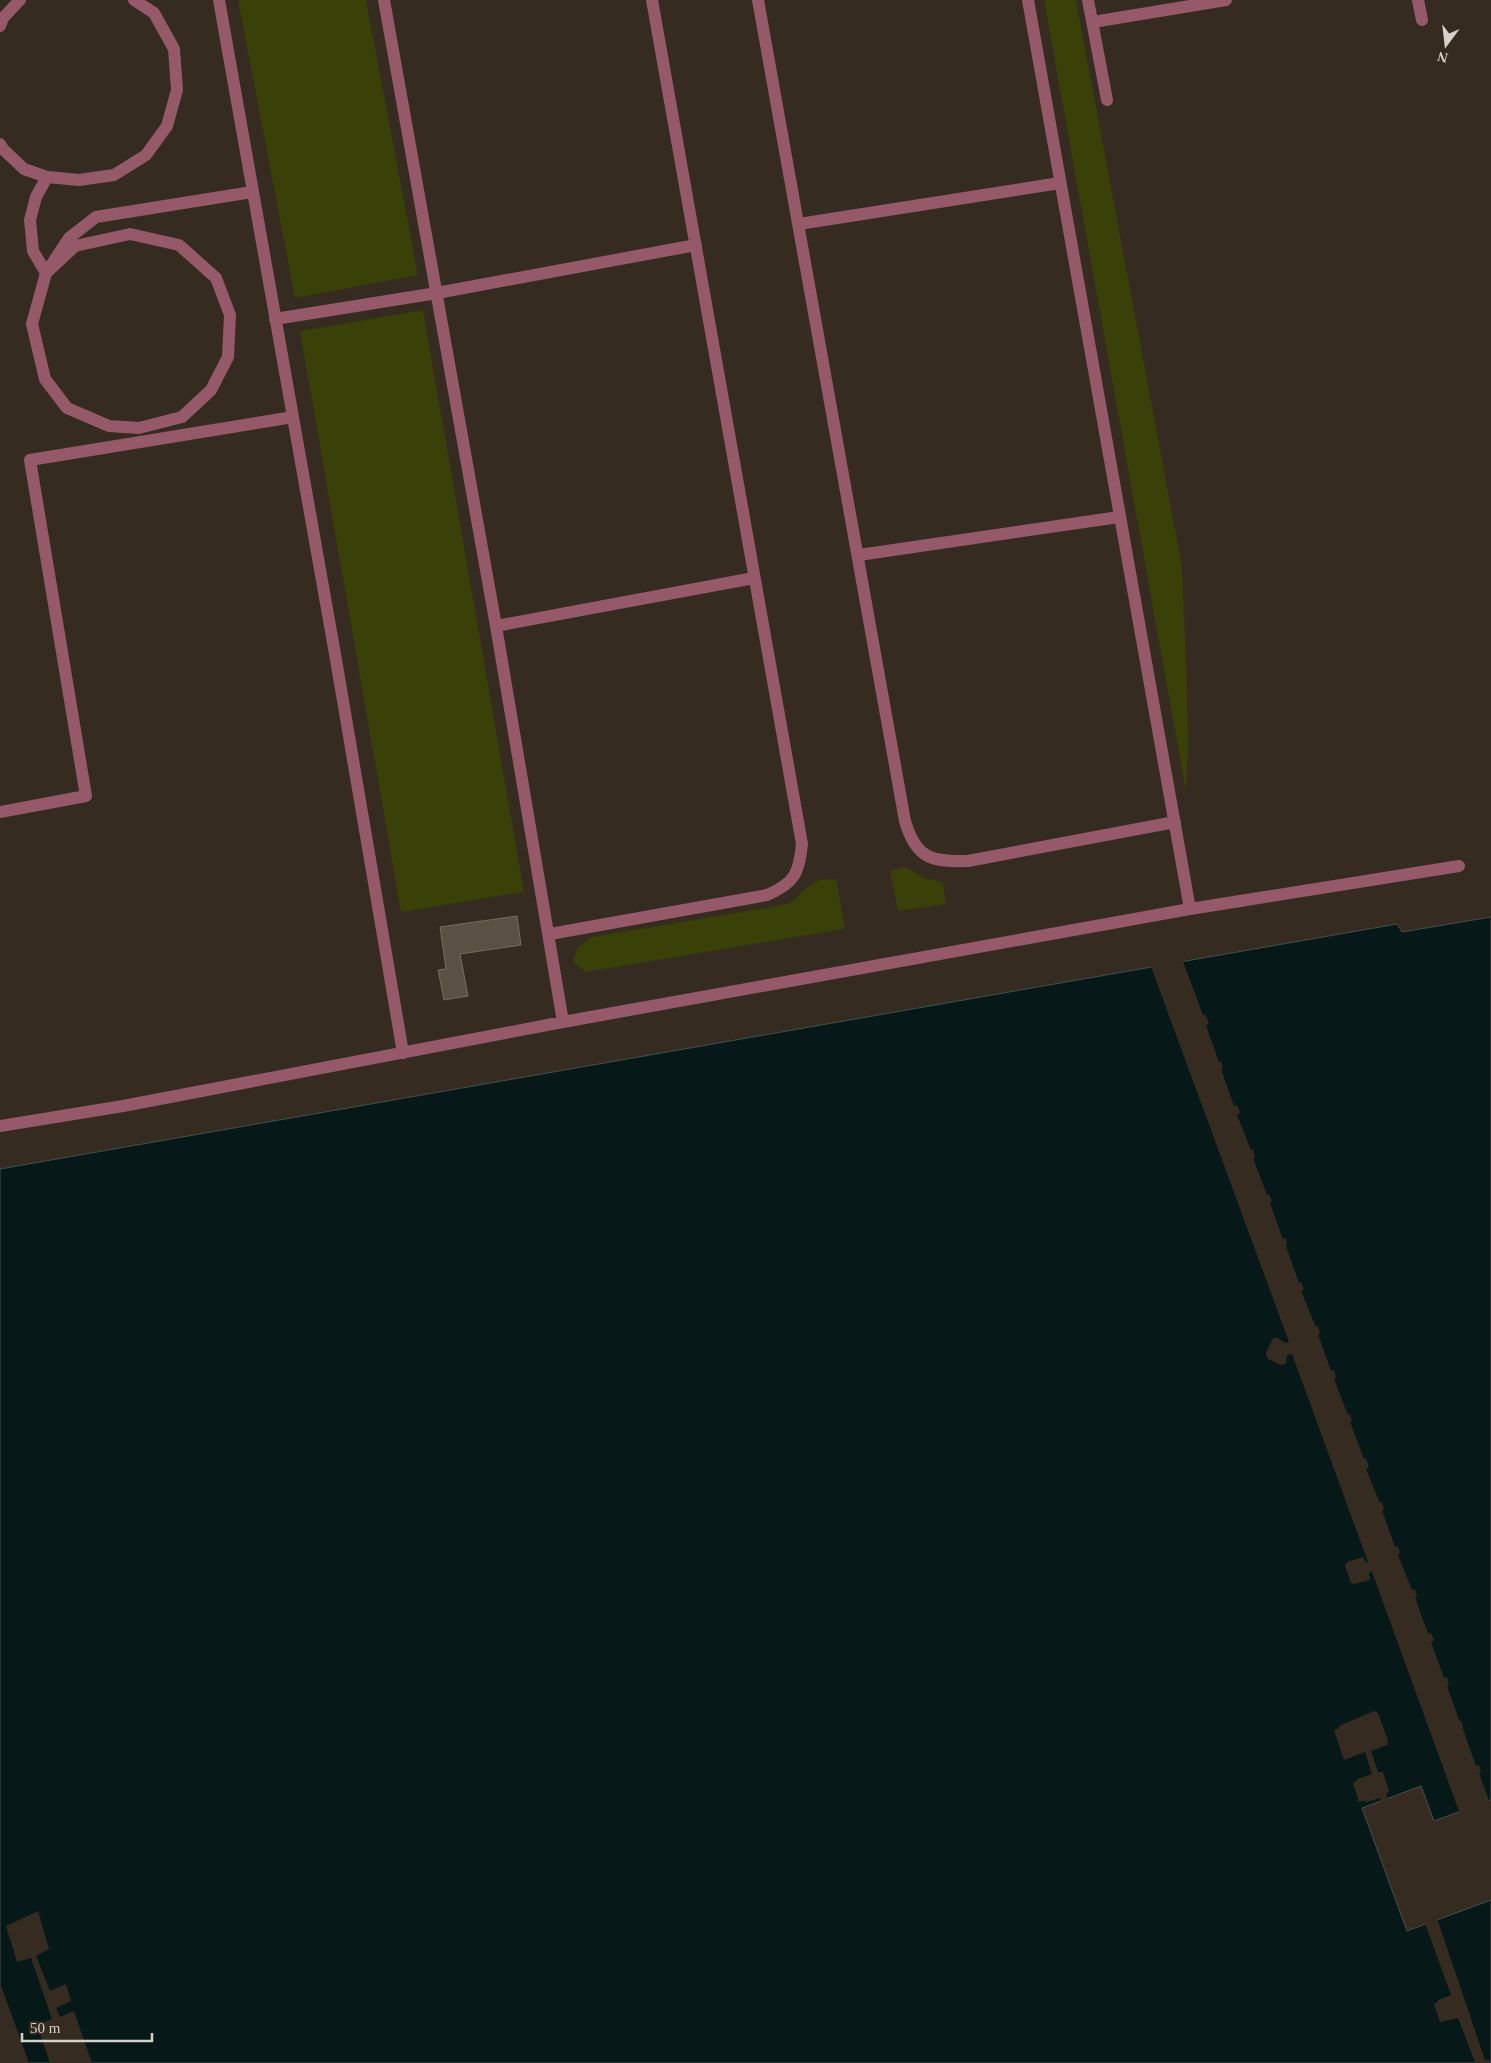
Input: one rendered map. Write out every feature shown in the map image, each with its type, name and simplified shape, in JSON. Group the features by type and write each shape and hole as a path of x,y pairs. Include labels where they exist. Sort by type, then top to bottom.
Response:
{"lane":[{"path":"0,26 3,18 20,0"},
{"path":"0,144 3,150 24,169 47,177 79,180 114,175 146,155 166,126 177,90 174,49 154,13 134,0"},
{"path":"219,0 403,1053"},
{"path":"384,0 550,934 563,1022"},
{"path":"550,934 767,895 783,888 793,878 800,862 802,844 652,0"},
{"path":"758,0 800,224 905,821 910,838 926,857 944,861 968,861 1175,822"},
{"path":"1028,0 1190,909"},
{"path":"1088,0 1107,100"},
{"path":"1093,22 1226,0"},
{"path":"1418,0 1422,20"},
{"path":"46,273 34,251 30,220 36,197 47,177"},
{"path":"800,224 1060,183"},
{"path":"46,273 75,246 130,234 179,245 216,278 230,315 228,357 211,390 182,417 138,428 110,426 67,408 46,379 32,324 46,273 69,238 96,217 252,192"},
{"path":"275,319 437,293 696,245"},
{"path":"0,812 86,796 30,460 293,417"},
{"path":"859,555 1119,516"},
{"path":"496,626 754,578"},
{"path":"0,1126 123,1106 563,1022 1190,909 1459,866"}],"green space":[{"path":"238,0 366,0 418,275 295,298"},
{"path":"1044,0 1076,0 1182,567 1187,688 1188,750 1186,792"},
{"path":"423,310 524,892 401,912 300,331"},
{"path":"906,867 924,878 943,882 946,904 898,911 890,871"},
{"path":"836,879 845,929 585,972 573,961 578,947 591,937 777,906 792,902 804,890 819,880"}],"shaded area":[{"path":"1491,917 1491,1800 1434,1821 1421,1786 1362,1808 1407,1931 1491,1900 1491,2063 0,2063 0,1169 1397,924 1402,932"}],"pier":[{"path":"1182,959 1203,1015 1206,1015 1209,1024 1206,1025 1219,1062 1221,1061 1223,1068 1221,1069 1234,1106 1237,1105 1240,1113 1237,1115 1251,1150 1253,1149 1255,1157 1253,1158 1267,1195 1269,1194 1272,1201 1270,1203 1283,1239 1286,1238 1286,1246 1299,1283 1301,1282 1304,1290 1301,1291 1316,1327 1318,1326 1320,1333 1318,1334 1331,1371 1334,1370 1336,1378 1334,1379 1348,1415 1350,1414 1352,1421 1350,1422 1364,1459 1366,1458 1369,1467 1366,1469 1380,1503 1382,1502 1384,1509 1382,1510 1395,1547 1398,1546 1400,1553 1398,1555 1412,1590 1415,1589 1417,1596 1415,1597 1428,1634 1431,1633 1434,1640 1431,1642 1444,1678 1447,1677 1449,1684 1447,1686 1460,1722 1462,1721 1476,1766 1479,1765 1481,1772 1479,1773 1490,1803 1460,1814 1372,1572 1369,1573 1370,1580 1351,1583 1345,1566 1347,1562 1363,1557 1366,1563 1368,1562 1292,1354 1287,1355 1286,1364 1281,1365 1268,1359 1266,1353 1273,1338 1286,1343 1289,1342 1150,964"},
{"path":"1374,1711 1378,1713 1388,1741 1387,1745 1371,1751 1378,1772 1383,1772 1389,1791 1386,1795 1389,1801 1383,1803 1380,1798 1359,1802 1353,1783 1372,1774 1365,1752 1344,1760 1334,1730"},
{"path":"38,1911 49,1949 36,1956 50,1991 66,1984 71,2001 56,2008 60,2017 74,2011 92,2063 50,2063 37,2025 52,2019 31,1958 17,1962 6,1926"},
{"path":"1443,1915 1437,1918 1485,2060 1489,2060 1490,2063 1473,2063 1475,2062 1458,2018 1440,2022 1434,2004 1438,2000 1451,1995 1425,1923 1411,1927"},
{"path":"0,1983 29,2063 0,2063"}],"building":[{"path":"517,916 521,945 460,954 468,996 444,1000 438,970 446,969 440,927"}]}
